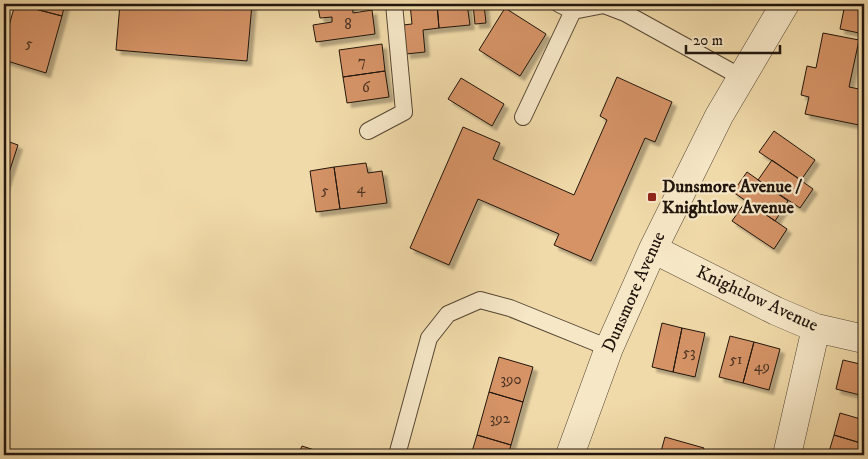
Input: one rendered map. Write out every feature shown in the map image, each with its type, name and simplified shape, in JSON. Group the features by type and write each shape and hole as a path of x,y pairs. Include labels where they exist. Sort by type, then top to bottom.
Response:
{"street":[{"name":"Dunsmore Avenue","path":"570,455 608,348 652,249 719,116 785,4"},
{"name":"Knightlow Avenue","path":"652,249 776,311 816,328 864,339"},
{"path":"787,455 816,328"}],"lane":[{"path":"368,131 404,112 394,4"},
{"path":"523,117 566,7 604,5 625,13 741,77"},
{"path":"397,455 429,338 448,314 480,300 510,308 608,348"}],"building":[{"path":"15,4 62,16 46,73 4,60 4,25 9,26"},
{"path":"17,4 65,4 62,16"},
{"path":"120,4 252,4 247,61 116,50"},
{"path":"352,4 353,13 372,10 375,34 316,42 313,25 332,22 332,17 320,18 318,7"},
{"path":"410,4 437,4 439,28 423,30 425,52 406,54 403,25 412,24"},
{"path":"437,4 467,4 470,25 439,28"},
{"path":"473,4 484,4 486,23 475,24"},
{"path":"845,4 864,4 864,34 840,29"},
{"path":"505,8 546,34 520,76 479,50"},
{"path":"823,33 859,40 849,87 864,90 864,126 805,114 809,97 801,95 807,66 816,68"},
{"path":"382,44 385,71 343,77 339,50"},
{"path":"385,71 389,97 347,103 343,77"},
{"path":"617,77 672,102 655,142 645,138 591,261 554,245 559,234 478,199 449,265 410,248 463,127 500,143 493,159 574,195 607,120 600,116"},
{"path":"461,78 504,104 492,126 448,99"},
{"path":"774,131 815,160 801,180 759,152"},
{"path":"4,140 18,145 4,188"},
{"path":"772,160 813,189 800,208 758,180"},
{"path":"366,163 368,173 382,171 387,203 340,209 334,167"},
{"path":"334,167 340,209 316,212 310,171"},
{"path":"747,172 788,201 775,221 733,192"},
{"path":"746,201 787,229 774,249 732,221"},
{"path":"662,323 682,328 673,372 652,367"},
{"path":"682,328 705,333 695,377 673,372"},
{"path":"730,336 754,342 743,383 719,377"},
{"path":"754,342 780,349 769,390 743,383"},
{"path":"499,357 533,367 523,402 489,392"},
{"path":"843,360 864,365 864,396 836,389"},
{"path":"489,392 523,402 511,445 477,435"},
{"path":"840,413 864,420 864,444 834,435"},
{"path":"477,435 511,445 508,455 471,455"},
{"path":"834,435 864,444 864,455 828,455"},
{"path":"665,437 704,448 702,455 660,455"},
{"path":"302,446 330,455 298,455"}],"place":[{"name":"Dunsmore Avenue / Knightlow Avenue","path":"652,197"}]}
